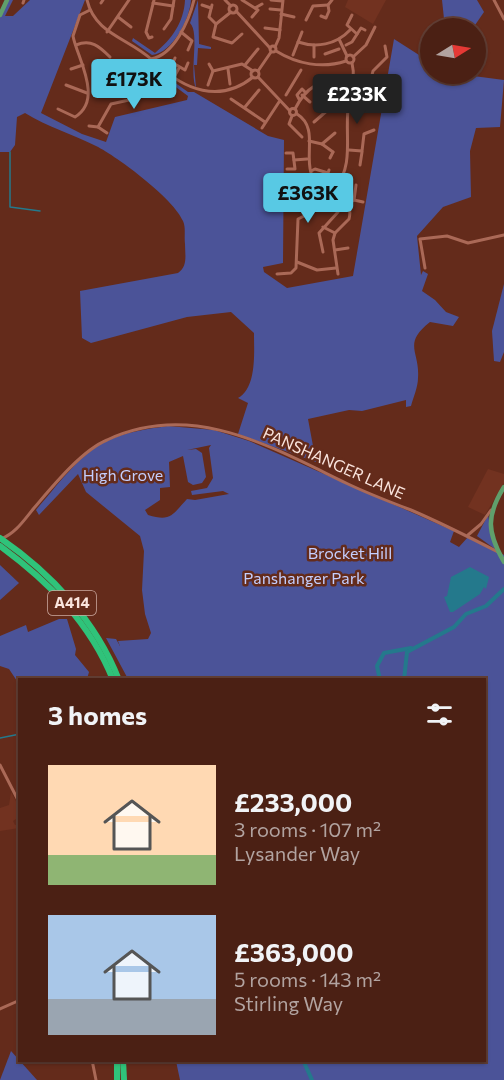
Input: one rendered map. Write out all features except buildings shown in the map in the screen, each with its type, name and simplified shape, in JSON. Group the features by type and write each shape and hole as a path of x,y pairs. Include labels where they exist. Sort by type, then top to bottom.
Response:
{"highway":[{"name":"A414","path":"1,542 67,604 90,636 112,678"},
{"name":"A414","path":"1,542 38,568 72,603 103,647 117,678"},
{"path":"117,1062 117,1080"},
{"path":"123,1062 124,1080"}],"main road":[{"path":"0,15 7,0"},
{"path":"504,487 491,510 492,529 504,562"}],"street":[{"path":"87,0 90,10 107,32 135,47 173,79 193,89 215,92 241,85 253,77 258,77"},
{"path":"107,32 129,0"},
{"path":"164,29 171,19 174,0"},
{"path":"141,78 181,32 189,20 194,0"},
{"path":"209,0 208,17 216,24"},
{"path":"225,0 231,6 236,6 242,0 258,11 252,16"},
{"path":"271,0 283,1 280,30 273,49 258,71 258,77 290,111 292,116 289,124 302,137"},
{"path":"306,20 313,6 328,5 332,0"},
{"path":"494,0 504,19"},
{"path":"153,37 149,38 146,32 154,1 173,6"},
{"path":"255,8 262,4"},
{"path":"202,5 210,6"},
{"path":"321,16 326,18 330,12 328,5"},
{"path":"231,6 231,12"},
{"path":"236,6 236,12"},
{"path":"270,9 294,17"},
{"path":"58,109 64,114 78,116 87,93 88,79 73,36 81,15 90,10"},
{"path":"242,34 232,44 212,35 216,24 231,12 236,12 273,49 291,59 313,64 346,61 352,63"},
{"path":"352,15 346,24 357,34"},
{"path":"118,17 131,27"},
{"path":"277,274 291,273 297,262 298,219 303,214 324,206 330,194 335,192 345,171 349,150 348,109 354,81 353,57 366,45 375,27"},
{"path":"265,28 280,30"},
{"path":"346,45 352,42 361,28 365,30"},
{"path":"298,42 314,45 329,43 339,39 350,30"},
{"path":"181,32 192,40 188,50"},
{"path":"293,55 302,32"},
{"path":"339,39 347,56 346,61"},
{"path":"76,45 90,42 99,46 110,57"},
{"path":"352,42 355,46"},
{"path":"329,43 333,51"},
{"path":"314,45 314,57"},
{"path":"379,111 364,108 372,70 387,57 385,46"},
{"path":"213,71 244,65 258,49"},
{"path":"325,54 339,49"},
{"path":"347,56 353,57"},
{"path":"175,58 173,63 179,68 185,70 188,63"},
{"path":"127,75 132,63"},
{"path":"208,64 213,71"},
{"path":"71,69 83,65"},
{"path":"244,65 253,71 258,71"},
{"path":"173,79 179,68"},
{"path":"228,69 230,84"},
{"path":"286,95 301,70"},
{"path":"208,86 213,71"},
{"path":"253,71 253,77"},
{"path":"119,73 141,78 150,88 162,94"},
{"path":"290,111 295,109 302,94 320,83 343,81"},
{"path":"293,83 310,102"},
{"path":"369,84 380,87"},
{"path":"66,86 87,93"},
{"path":"98,127 111,104 138,98 150,88"},
{"path":"245,107 259,90"},
{"path":"351,93 366,96"},
{"path":"334,108 335,96"},
{"path":"231,99 265,122"},
{"path":"262,128 279,101"},
{"path":"314,122 326,111 334,108 348,109"},
{"path":"295,109 308,127 307,159 311,171 318,184 330,194"},
{"path":"292,116 297,114"},
{"path":"89,126 98,127 107,133"},
{"path":"360,165 364,134 374,130"},
{"path":"322,144 334,133"},
{"path":"309,141 322,144 334,151 330,158"},
{"path":"349,150 362,151"},
{"path":"286,153 293,153 295,168 287,169"},
{"path":"294,160 307,159"},
{"path":"311,171 315,168 328,173 330,170"},
{"path":"296,180 303,214"},
{"path":"354,200 355,187"},
{"path":"330,194 335,192"},
{"path":"335,192 348,204 350,219 335,233 338,274"},
{"path":"299,199 317,195"},
{"path":"348,204 354,200 363,202"},
{"path":"323,252 319,233 338,212"},
{"path":"323,226 335,233"},
{"path":"425,268 420,239 447,236 468,243 504,235"},
{"path":"335,250 348,248"},
{"path":"297,262 317,270 337,268"},
{"name":"PANSHANGER LANE","path":"1,542 12,533 82,456 105,440 137,429 164,424 225,430 262,443 299,458 348,484 468,535 499,553"},
{"path":"468,535 481,525 491,510"},
{"path":"0,765 18,800"},
{"path":"0,1010 18,1001"},
{"path":"92,1062 96,1080"}],"shaded area":[{"path":"348,0 386,0 373,24 345,7"},
{"path":"488,469 504,474 504,483 485,515 468,507"},
{"path":"470,567 489,577 486,589 484,587 480,594 450,612 444,597 447,596 451,577"},
{"path":"11,792 18,805 18,818 13,821 15,825 18,824 18,828 0,831 0,808 9,805"}],"green space":[{"path":"9,0 13,0 5,16 13,16 30,0 85,0 41,113 82,134 106,142 115,117 187,100 188,96 150,68 153,67 188,92 194,92 268,136 284,140 283,263 263,267 264,272 287,288 353,276 394,39 420,56 420,84 486,84 486,78 504,80 500,127 476,128 470,151 471,197 443,207 417,236 421,275 423,271 428,274 422,291 446,312 459,317 453,326 430,322 417,336 414,348 418,381 411,406 406,407 406,400 362,411 349,410 308,419 316,462 238,434 248,403 238,398 249,386 251,378 254,333 231,312 187,317 91,343 82,338 80,291 178,273 185,260 184,223 169,202 118,159 96,146 25,113 17,117 15,145 10,152 0,152 0,16"},
{"path":"185,0 191,0 184,25 167,48 152,55 132,41 133,38 155,53 167,42 180,23"},
{"path":"198,0 199,44 211,47 211,49 198,48 197,65 194,65 193,28 190,23"},
{"path":"442,0 477,0 484,12 480,18 444,18"},
{"path":"504,284 504,352 500,362 494,361 492,331"},
{"name":"Panshanger Park","path":"168,426 214,430 249,441 454,531 450,542 459,547 468,537 504,555 504,1080 180,1080 176,1062 486,1062 486,678 127,678 106,638 116,639 120,646 118,641 148,639 151,633 145,614 142,590 144,551 140,536 86,492 78,474 39,515 36,510 86,455 105,442 136,431","holes":["211,445 209,448 213,478 207,488 191,491 192,495 223,491 229,494 195,500 187,499 174,513 162,518 148,515 145,510 160,500 160,488 170,487 169,462 183,456 188,482 193,485 202,483 206,477 202,453 196,449 187,450"]},
{"path":"488,515 495,549 477,536"},
{"path":"0,565 19,583 0,600"},
{"path":"59,619 67,619 76,649 75,655 89,672 87,678 18,678 18,682 9,669 0,666 0,636 26,625 28,632"},
{"path":"11,1051 18,1062 21,1062 37,1080 0,1080"}],"waterway":[{"path":"10,152 10,207 40,211"},
{"path":"404,678 407,652 454,627 466,614 486,606 504,589"},
{"path":"380,678 377,666 384,653 411,648"},
{"path":"0,738 18,734"},
{"path":"304,1062 312,1080"}],"park label":[{"name":"High Grove","path":"123,475"},
{"name":"Brocket Hill","path":"350,553"}]}
